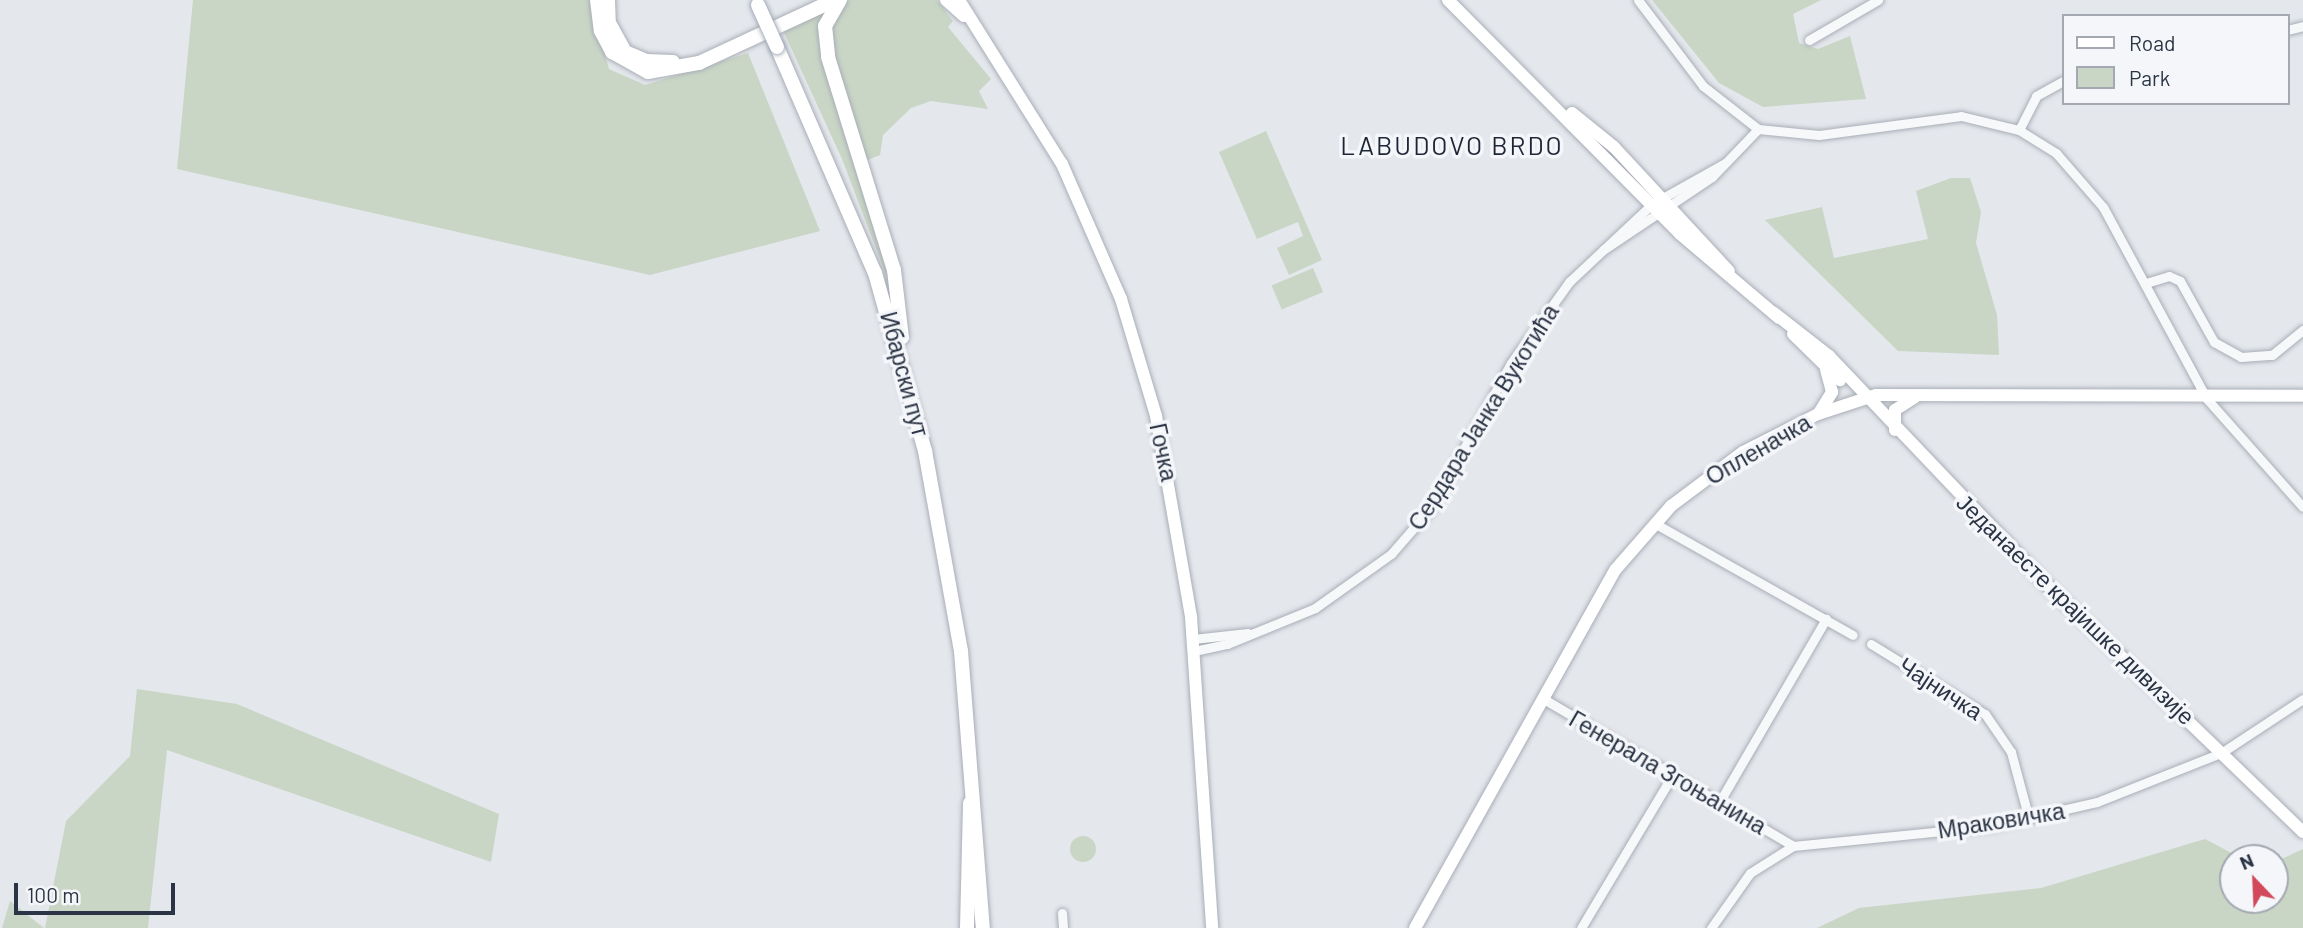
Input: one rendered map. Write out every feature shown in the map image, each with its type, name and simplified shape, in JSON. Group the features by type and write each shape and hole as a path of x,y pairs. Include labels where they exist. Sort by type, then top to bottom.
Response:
{"main road":[{"path":"597,0 601,31 612,52 648,72 699,63 837,0"},
{"path":"608,0 618,44 635,58 658,63 703,53 812,0"},
{"path":"837,0 825,26 828,57 894,270 902,357"},
{"name":"Ибарски пут","path":"756,2 859,232 902,357 951,582 972,770 983,928"},
{"name":"Ибарски пут","path":"967,928 972,770"}],"street":[{"name":"Гочка","path":"946,0 968,18"},
{"name":"Гочка","path":"959,0 968,18 1046,134 1121,299 1161,435 1194,645 1212,928"},
{"name":"Једанаесте крајишке дивизије","path":"1448,0 1774,313 1822,364 1850,386 2303,832"},
{"path":"1638,0 1703,86 1758,130 1819,135 1944,115 2020,130 2084,181 2146,283 2207,399 2303,507"},
{"path":"1809,40 1878,0"},
{"path":"2020,130 2039,93 2062,82"},
{"name":"Сердара Јанка Вукотића","path":"1194,645 1248,633 1333,598 1403,543 1447,484 1543,315 1601,251 1661,204 1725,163 1758,130"},
{"path":"2146,283 2169,276 2180,281 2214,342 2241,357 2272,355 2303,330"},
{"name":"Једанаесте крајишке дивизије","path":"1774,313 1829,356 1850,386"},
{"path":"1818,414 1832,389 1822,364"},
{"path":"1895,430 1896,407 1921,394"},
{"name":"Опленачка","path":"1415,928 1609,579 1654,523 1743,452 1818,414 1862,398 1921,394 2207,399 2303,396"},
{"path":"1654,523 1853,635"},
{"path":"1720,801 1826,619"},
{"name":"Чајничка","path":"1871,644 1985,714 2011,752 2029,820"},
{"name":"Генерала Згоњанина","path":"1542,698 1793,846"},
{"name":"Мраковичка","path":"1711,928 1750,873 1793,846 2029,820 2123,794 2221,753 2303,699"},
{"path":"1581,928 1673,774"},
{"path":"1062,913 1063,928"}],"green space":[{"path":"193,0 590,0 609,69 645,85 748,53 820,231 650,275 177,169"},
{"path":"850,0 937,0 953,21 948,27 991,79 979,91 988,109 931,101 911,108 883,135 880,155 865,161 829,50 829,29 840,4"},
{"path":"1652,0 1821,0 1793,14 1799,43 1818,49 1850,36 1866,99 1763,107 1719,83"},
{"path":"832,4 824,22 894,296 842,159 781,26"},
{"path":"1266,131 1322,260 1289,275 1277,248 1303,236 1298,222 1257,239 1219,152"},
{"path":"1951,178 1970,178 1981,212 1976,243 1997,315 1999,355 1898,351 1765,220 1822,207 1834,258 1928,239 1916,191"},
{"path":"1313,268 1323,292 1282,310 1272,286"},
{"path":"137,689 237,704 499,814 491,862 167,750 148,928 45,928 66,821 130,756"},
{"path":"1083,836 1092,840 1096,849 1092,858 1083,862 1074,858 1070,849 1074,840"},
{"path":"2205,839 2219,846 2219,914 2289,914 2289,856 2303,849 2303,928 1817,928 1859,908 2041,888"},
{"path":"10,901 44,928 2,928"}],"district":[{"name":"LABUDOVO BRDO","path":"1452,145"}]}
